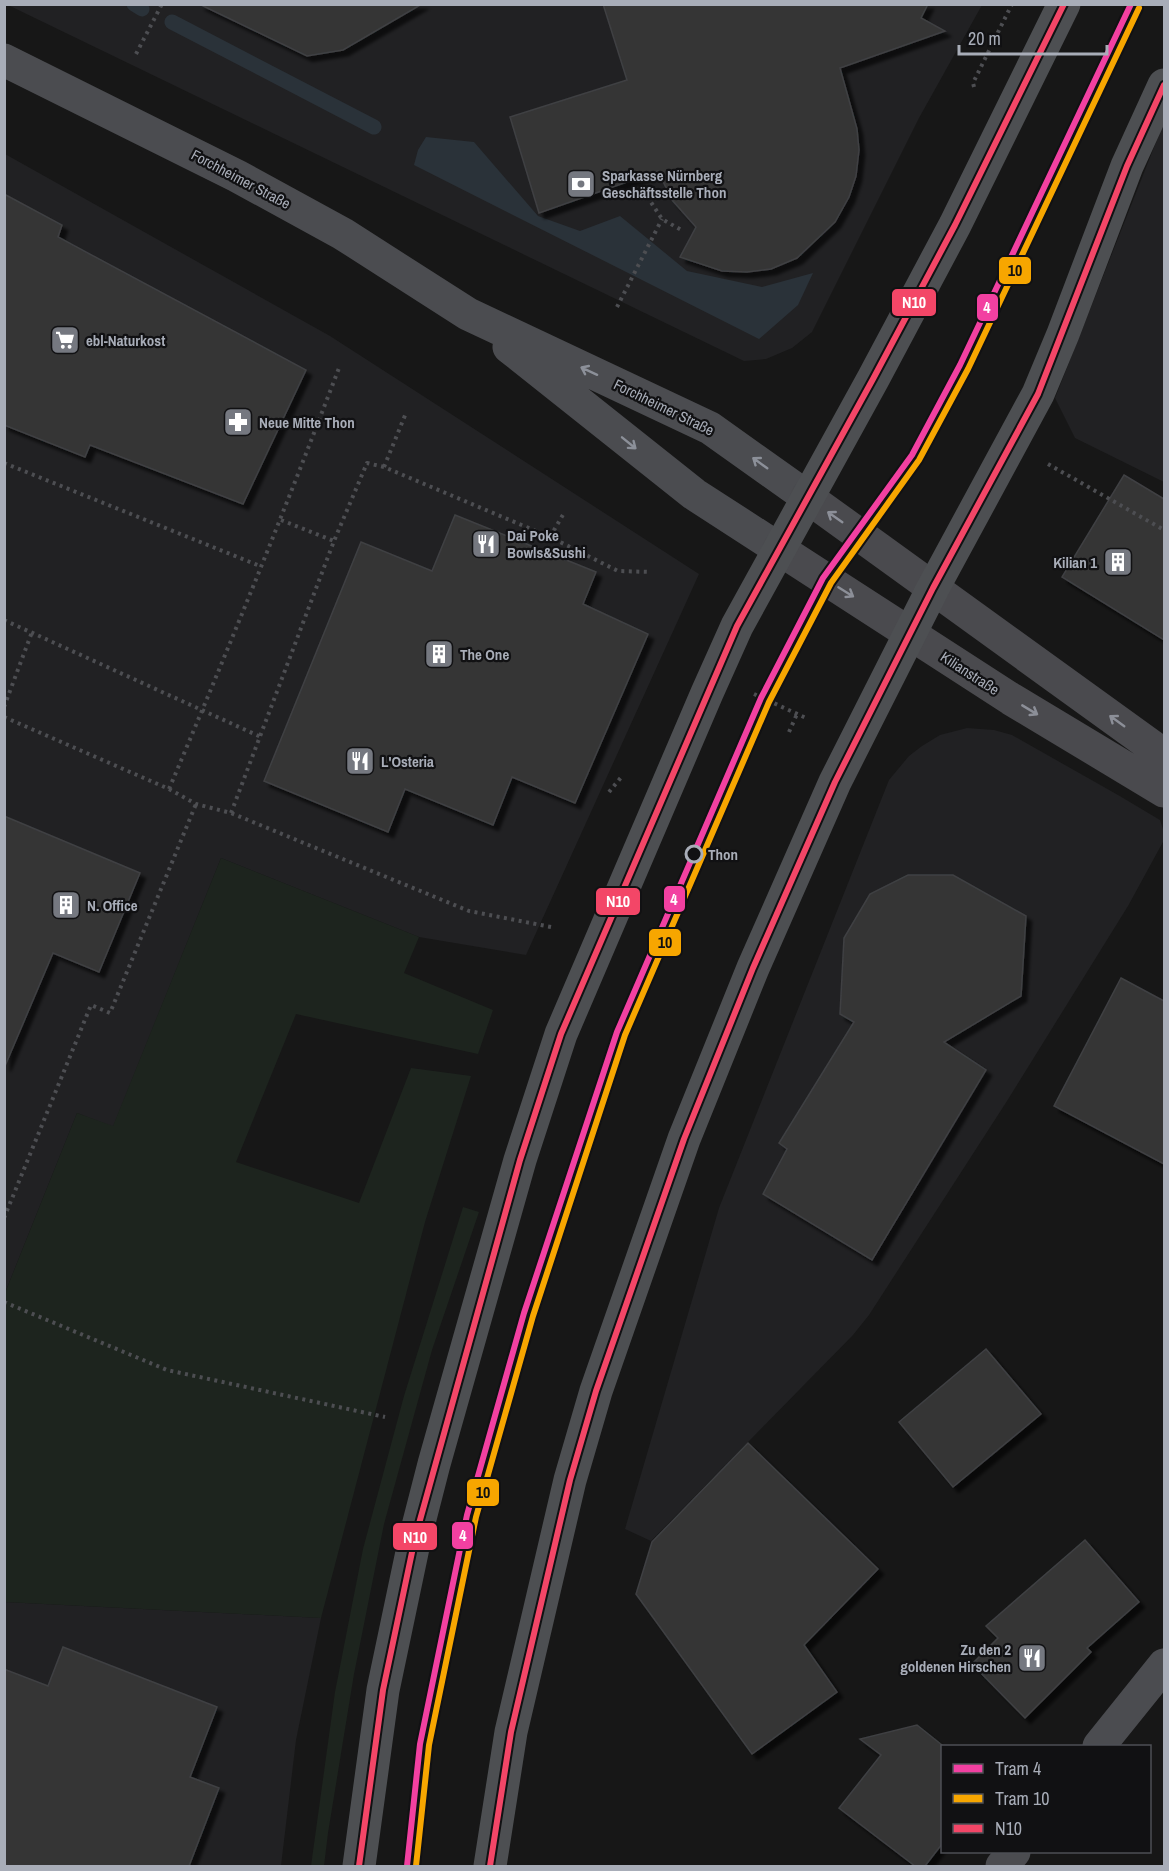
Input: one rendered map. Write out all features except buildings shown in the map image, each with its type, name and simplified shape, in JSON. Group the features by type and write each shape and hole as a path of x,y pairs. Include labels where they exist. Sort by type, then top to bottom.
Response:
{"main road":[{"path":"359,1866 383,1690 415,1538 437,1452 534,1114 575,999 738,626 944,245 1065,4"},
{"path":"490,1866 511,1732 558,1526 596,1391 653,1225 722,1043 835,782 933,588 1038,394 1127,166 1164,84"},
{"name":"Forchheimer Straße","path":"807,497 933,588"},
{"name":"Kilianstraße","path":"779,549 1011,699 1164,792"},
{"path":"933,588 1164,755"}],"street":[{"name":"Forchheimer Straße","path":"4,60 247,181 344,234 468,314 694,494 779,549"},
{"name":"Forchheimer Straße","path":"468,314 710,428 807,497"},
{"path":"1100,1745 1164,1665"},
{"path":"1002,1866 1012,1853"}],"path":[{"path":"136,54 162,4"},
{"path":"973,83 1012,4"},
{"path":"643,190 662,219 683,231"},
{"path":"616,307 662,219"},
{"path":"169,789 281,520 339,368"},
{"path":"384,467 406,413"},
{"path":"1043,461 1164,530"},
{"path":"231,813 334,542 367,462 384,467 550,537 618,571 651,572"},
{"path":"4,464 260,566"},
{"path":"550,537 564,513"},
{"path":"281,520 334,542"},
{"path":"4,620 261,737"},
{"path":"4,707 32,632"},
{"path":"751,693 806,718"},
{"path":"789,732 797,714"},
{"path":"4,717 169,789 196,804 231,813 469,911 551,927"},
{"path":"4,1218 91,1005 110,1013 196,804"},
{"path":"4,1302 167,1370 385,1417"}],"shaded area":[{"path":"8,5 982,5 919,118 812,332 792,348 766,359 744,361"},
{"path":"1164,122 1164,482 1075,438 1055,398"},
{"path":"426,137 474,142 538,216 580,231 620,216 687,271 762,287 813,273 798,305 759,339 414,165 418,150"},
{"path":"5,154 330,336 699,574 526,955 419,937 221,858 113,1127 77,1113 5,1293"},
{"path":"967,728 994,730 1012,735 1118,795 1160,820 1164,840 1128,906 1007,1101 869,1315 853,1335 651,1541 625,1529 719,1208 889,780 909,756 922,746 940,735"},
{"path":"221,858 419,937 404,973 493,1010 478,1054 296,1014 236,1162 359,1203 411,1068 471,1076 425,1222 321,1618 5,1602 5,1293 77,1113 113,1126"},
{"path":"463,1207 479,1212 432,1350 384,1524 354,1674 324,1866 311,1866 335,1692 363,1549 404,1396"},
{"path":"5,1602 321,1618 296,1740 281,1866 5,1866"}],"waterway":[{"path":"134,4 142,9"},
{"path":"172,22 374,127"}],"tram line":[{"name":"4","path":"407,1866 420,1744 467,1515 524,1313 617,1032 761,698 823,578 912,455 960,365 1131,4"},
{"name":"10","path":"416,1866 429,1745 476,1517 533,1316 625,1035 769,702 831,583 919,460 968,369 1139,8"}],"transit line":[{"name":"N10","path":"359,1866 383,1690 415,1538 520,1160 561,1034 737,626 955,225 1064,4"},
{"name":"N10","path":"490,1866 511,1732 570,1480 596,1391 684,1139 753,968 835,782 933,588 1038,394 1127,166 1164,85"}],"place":[{"name":"Sparkasse Nürnberg Geschäftsstelle Thon","path":"581,184"},
{"name":"ebl-Naturkost","path":"65,340"},
{"name":"Neue Mitte Thon","path":"238,422"},
{"name":"Dai Poke Bowls&Sushi","path":"486,544"},
{"name":"Kilian 1","path":"1118,562"},
{"name":"The One","path":"439,654"},
{"name":"L'Osteria","path":"360,761"},
{"name":"Thon","path":"694,854"},
{"name":"N. Office","path":"66,905"},
{"name":"Zu den 2 goldenen Hirschen","path":"1032,1658"}]}
